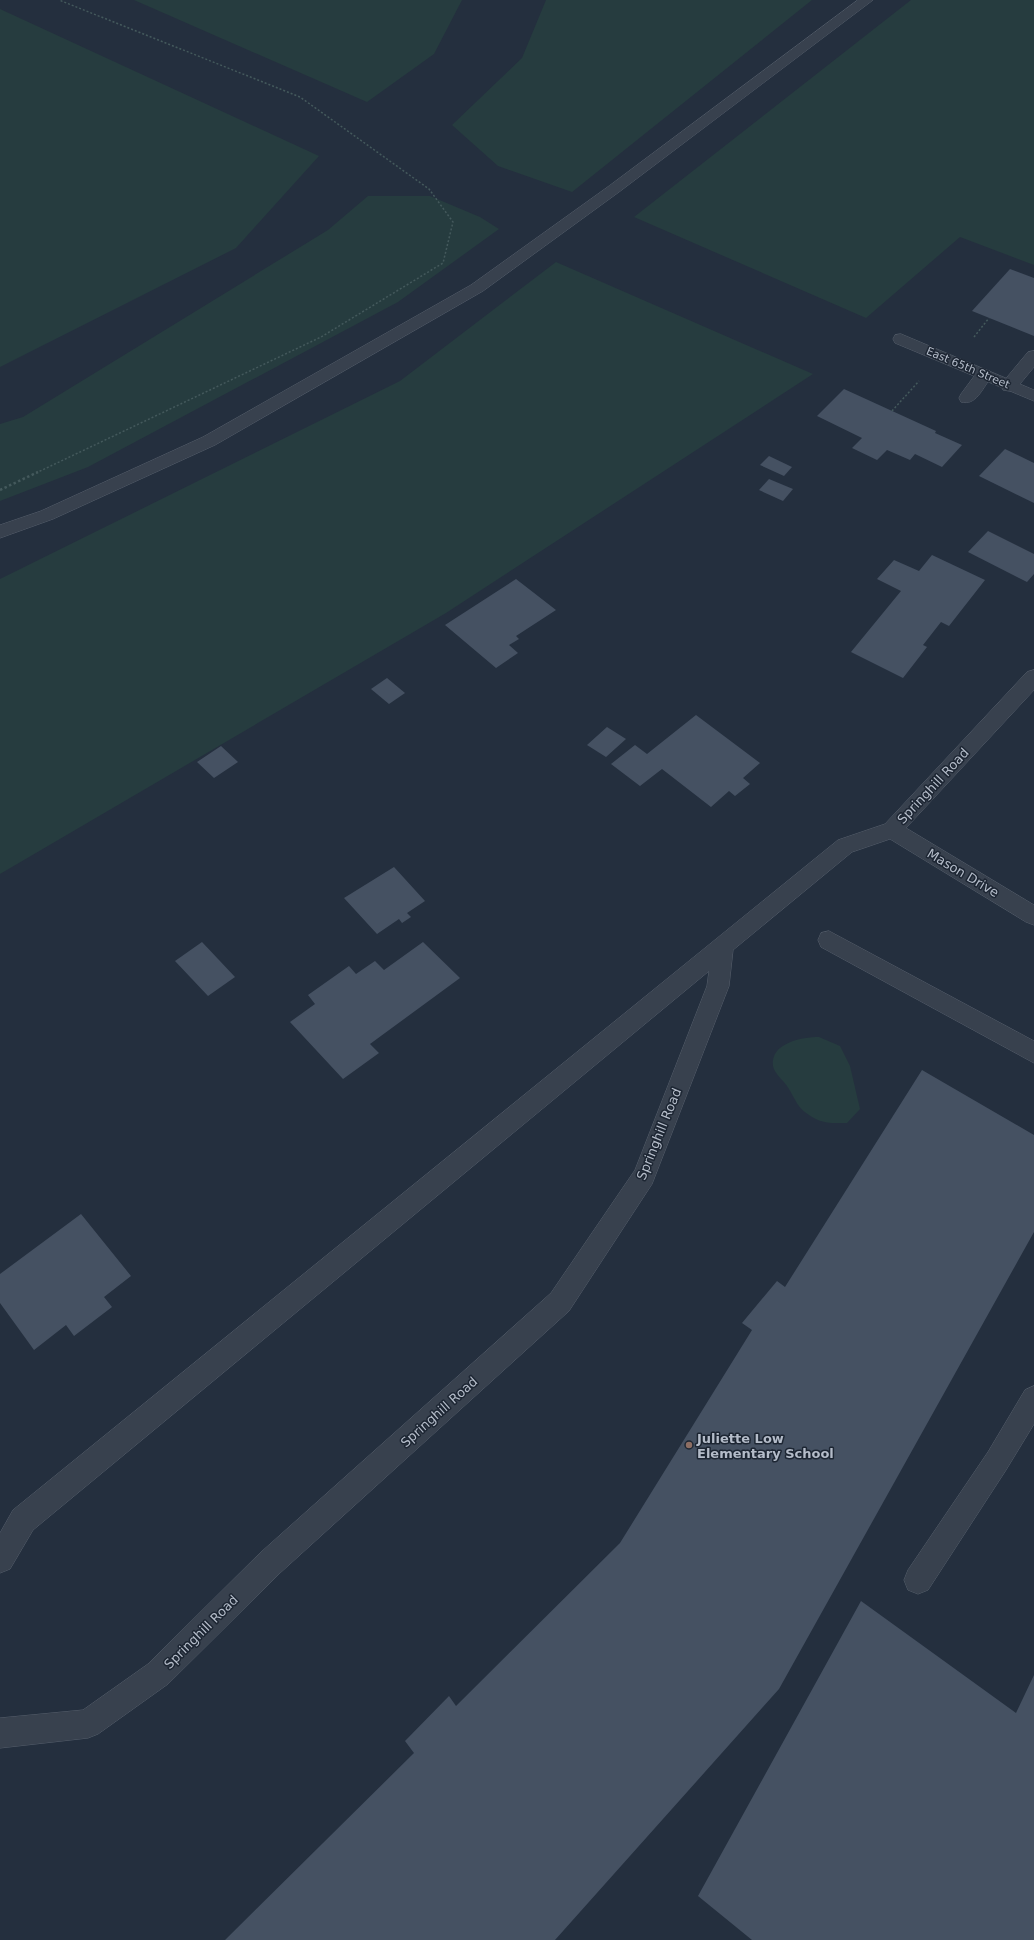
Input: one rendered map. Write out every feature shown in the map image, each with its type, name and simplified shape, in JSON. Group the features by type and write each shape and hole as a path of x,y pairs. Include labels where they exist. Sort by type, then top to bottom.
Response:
{"street":[{"path":"0,532 47,515 210,440 477,288 614,189 866,0"},
{"name":"East 65th Street","path":"901,339 1034,396"},
{"path":"1008,386 1034,356"},
{"path":"967,398 984,375"},
{"name":"Springhill Road","path":"0,1559 23,1520 723,946 846,846 892,830 1034,677"},
{"name":"Mason Drive","path":"892,830 1034,916"},
{"path":"829,940 1034,1053"},
{"name":"Springhill Road","path":"0,1733 88,1724 158,1674 270,1563 560,1302 644,1176 718,986 723,946"},
{"path":"918,1580 997,1461 1034,1399"}],"path":[{"path":"0,490 321,337 443,263 453,222 429,189 300,97 59,0"},
{"path":"892,411 940,356"}],"green space":[{"path":"134,0 462,0 434,54 367,102"},
{"path":"546,0 812,0 572,192 498,166 452,125 522,58"},
{"path":"911,0 1034,0 1034,265 960,237 866,318 634,217"},
{"path":"0,9 319,156 236,248 0,367"},
{"path":"368,196 430,196 480,217 499,229 398,302 88,467 0,501 0,424 23,417 328,230"},
{"path":"556,262 813,374 446,613 0,874 0,579 400,381"},
{"path":"819,1037 840,1046 850,1066 860,1109 847,1123 830,1123 822,1121 814,1118 804,1111 777,1074 773,1066 773,1058 782,1047 788,1043 804,1038"}],"building":[{"path":"1010,269 1034,278 1034,336 972,311"},
{"path":"844,389 936,431 935,433 962,445 942,467 915,454 910,460 887,450 877,460 852,448 862,438 817,416"},
{"path":"1005,449 1034,463 1034,503 979,476"},
{"path":"769,456 792,467 784,476 760,465"},
{"path":"769,479 793,489 783,501 759,490"},
{"path":"988,531 1034,554 1034,574 1027,582 968,552"},
{"path":"932,555 985,580 949,626 941,622 923,645 927,647 903,678 851,652 901,591 877,579 894,560 919,571"},
{"path":"516,579 556,610 516,636 519,639 509,645 518,653 496,668 445,625"},
{"path":"387,678 405,693 389,704 371,689"},
{"path":"696,715 760,763 743,778 750,784 735,796 729,791 711,807 662,769 640,786 611,764 635,745 647,754"},
{"path":"607,727 626,739 606,757 587,745"},
{"path":"221,746 238,762 214,778 197,762"},
{"path":"394,867 425,901 407,913 411,917 402,923 399,919 377,934 344,898"},
{"path":"202,942 235,977 208,996 175,961"},
{"path":"423,942 460,978 370,1044 379,1053 343,1079 290,1022 315,1004 308,995 349,966 356,974 375,961 384,970"},
{"path":"922,1070 1034,1135 1034,1232 779,1689 555,1940 225,1940 414,1753 405,1741 449,1696 456,1706 620,1543 752,1330 742,1323 777,1281 785,1287"},
{"path":"81,1214 131,1276 104,1297 112,1307 74,1336 66,1325 34,1350 0,1303 0,1274"},
{"path":"861,1601 1016,1713 1034,1675 1034,1940 752,1940 698,1896"}],"place":[{"name":"Juliette Low Elementary School","path":"689,1445"}]}
